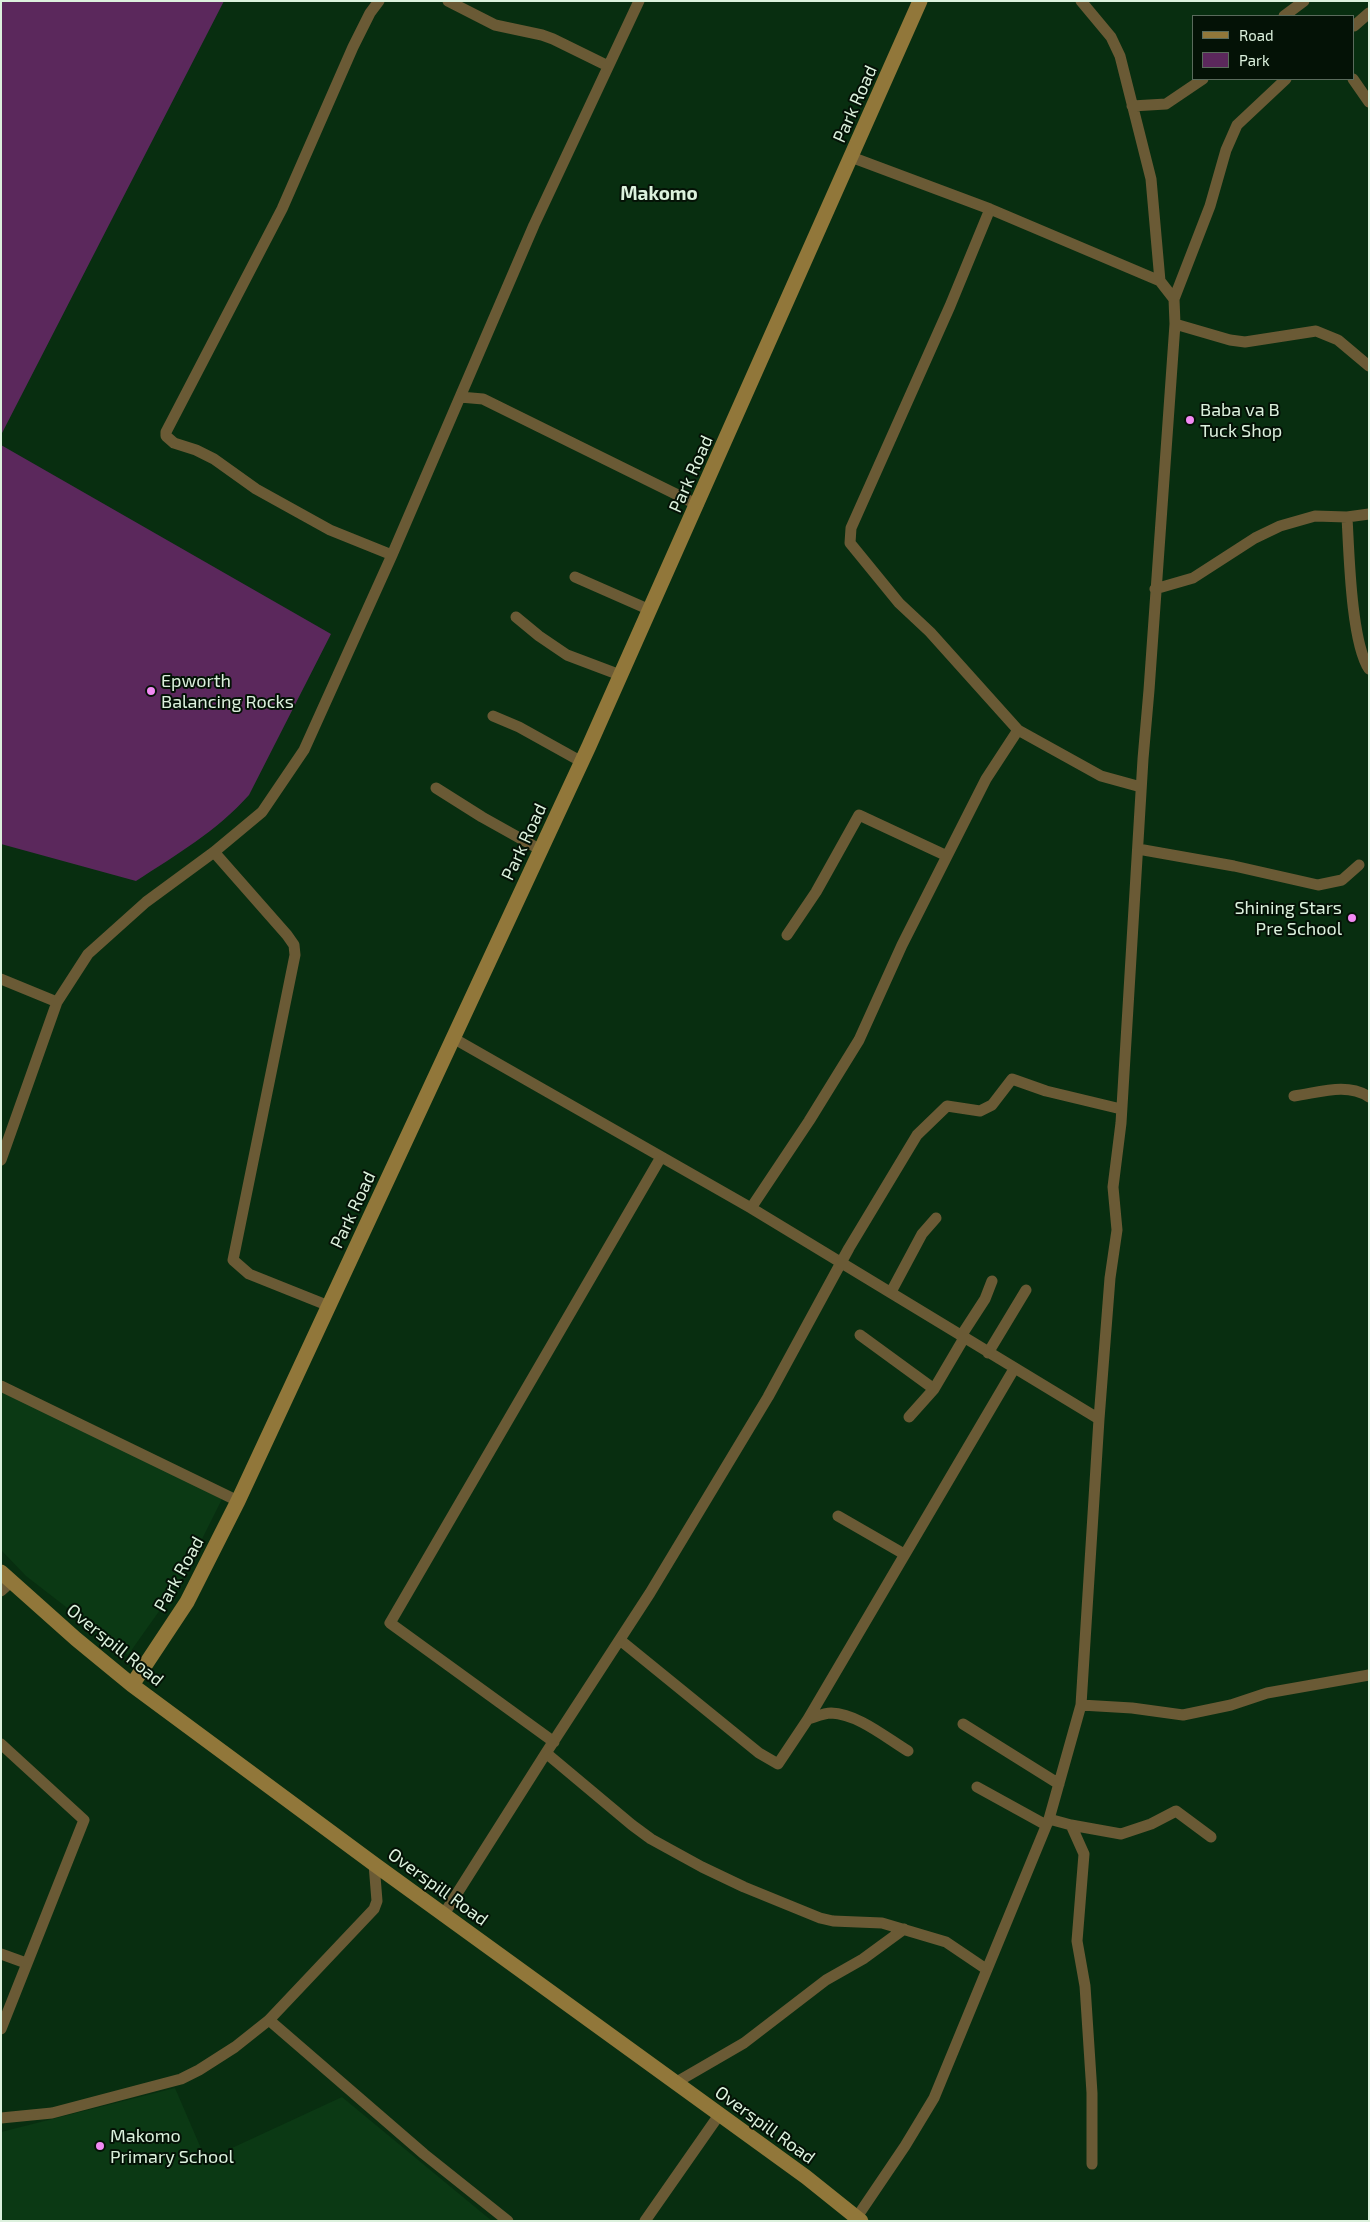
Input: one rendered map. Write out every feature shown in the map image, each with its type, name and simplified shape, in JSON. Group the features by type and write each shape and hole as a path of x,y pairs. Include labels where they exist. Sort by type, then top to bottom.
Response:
{"street":[{"path":"379,1 370,13 353,47 282,209 166,432 166,436 174,443 196,450 214,459 256,490 330,530 392,555"},
{"path":"448,1 495,26 548,37 608,66"},
{"path":"1,1160 57,1002 88,954 146,902 214,852 262,812 304,750 392,555 534,225 639,1"},
{"name":"Park Road","path":"132,1685 187,1602 238,1501 582,762 698,505 805,256 920,1"},
{"path":"1081,1 1111,37 1120,56 1151,179 1160,281"},
{"path":"1285,15 1304,1"},
{"path":"1355,25 1369,13"},
{"path":"1132,106 1166,104 1202,80"},
{"path":"859,2219 934,2098 1048,1822 1081,1705 1099,1419 1110,1278 1117,1230 1113,1187 1121,1109 1141,787 1175,324 1174,299 1210,206 1226,150 1237,125 1285,80"},
{"path":"1354,80 1369,102"},
{"path":"851,157 990,209 1160,281 1174,299"},
{"path":"990,209 950,306 851,528 850,544 898,603 930,632 1018,730 1101,776 1141,787"},
{"path":"1175,324 1230,340 1245,342 1316,332 1338,340 1369,366"},
{"path":"460,397 483,399 698,505"},
{"path":"1155,589 1199,575 1255,538 1273,529 1314,516 1347,517 1369,514"},
{"path":"1347,517 1358,639 1363,659 1369,669"},
{"path":"575,577 650,610"},
{"path":"516,617 567,655 620,675"},
{"path":"493,716 519,727 582,762"},
{"path":"751,1208 809,1121 859,1040 902,945 947,856 986,780 1018,730"},
{"path":"436,788 482,817 541,850"},
{"path":"787,935 816,892 859,815 947,856"},
{"path":"1138,849 1234,866 1318,885 1342,880 1359,865"},
{"path":"214,852 287,935 294,945 295,955 234,1260 250,1274 329,1306"},
{"path":"1,979 57,1002"},
{"path":"453,1038 751,1208 1099,1419"},
{"path":"444,1914 620,1640 768,1397 842,1262 916,1135 947,1106 980,1111 992,1105 1012,1079 1046,1091 1121,1109"},
{"path":"1294,1096 1346,1089 1362,1092 1369,1097"},
{"path":"554,1742 390,1623 661,1157"},
{"path":"890,1292 922,1234 936,1218"},
{"path":"909,1418 934,1389 985,1299 992,1281"},
{"path":"988,1353 1026,1290"},
{"path":"860,1335 934,1389"},
{"path":"620,1640 759,1753 778,1764 808,1719 1014,1369"},
{"path":"1,1386 238,1501"},
{"path":"838,1516 904,1554"},
{"name":"Overspill Road","path":"4,1582 132,1685 374,1864 806,2178 859,2219"},
{"path":"1081,1705 1132,1708 1183,1715 1231,1706 1267,1693 1369,1674"},
{"path":"808,1719 830,1713 848,1717 867,1726 908,1751"},
{"path":"963,1724 1059,1784"},
{"path":"1,1744 84,1820 1,2029"},
{"path":"546,1753 632,1825 651,1839 702,1868 820,1918 833,1921 871,1921 951,1944 986,1969"},
{"path":"977,1787 1048,1822 1121,1834 1151,1824 1176,1810 1211,1836"},
{"path":"1071,1825 1084,1854 1077,1941 1085,1986 1092,2094 1092,2164"},
{"path":"1,2118 52,2113 181,2079 200,2070 269,2020 374,1909 377,1901 374,1864"},
{"path":"674,2083 744,2043 826,1980 863,1959 904,1929"},
{"path":"1,1954 26,1963"},
{"path":"269,2020 424,2154 508,2221"},
{"path":"645,2221 719,2116"}],"shaded area":[{"path":"1,1381 226,1491 182,1579 128,1655 26,1576 1,1550"},
{"name":"Makomo Primary School","path":"175,2088 206,2160 342,2097 492,2221 1,2221 1,2132"}],"green space":[{"path":"1,1 224,1 1,435"},
{"name":"Epworth Balancing Rocks","path":"1,445 331,634 249,795 210,831 136,881 1,844"}],"place":[{"name":"Baba va B Tuck Shop","path":"1190,420"},
{"name":"Epworth Balancing Rocks","path":"151,691"},
{"name":"Shining Stars Pre School","path":"1352,918"},
{"name":"Makomo Primary School","path":"100,2146"}],"district":[{"name":"Makomo","path":"659,194"}]}
